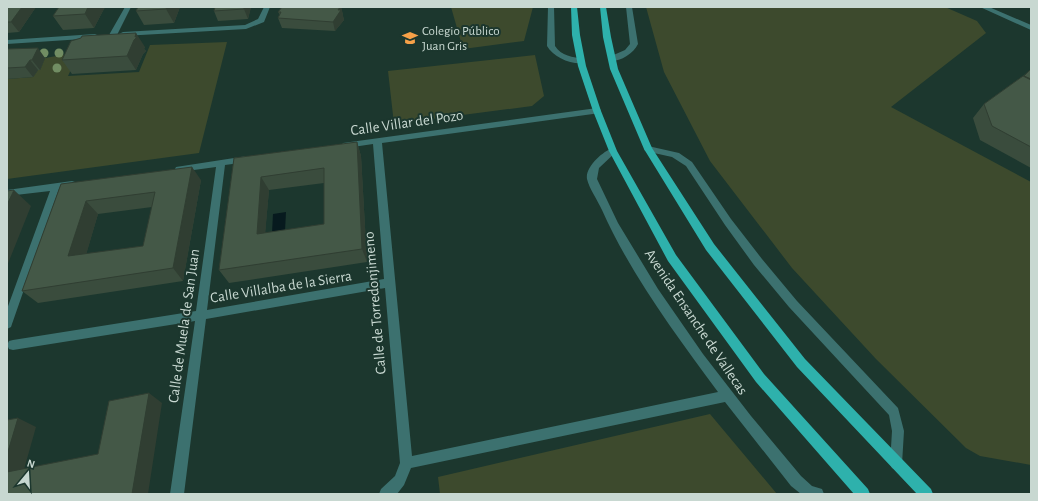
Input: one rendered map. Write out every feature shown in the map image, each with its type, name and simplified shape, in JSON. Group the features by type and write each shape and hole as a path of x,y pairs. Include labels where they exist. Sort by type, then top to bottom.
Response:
{"main road":[{"name":"Avenida Ensanche de Vallecas","path":"574,7 576,35 581,61 597,111 613,151 672,258 760,378 863,494"},
{"path":"603,7 607,37 616,74 648,149 710,247 801,363 926,494"}],"street":[{"path":"106,36 128,7"},
{"path":"7,42 246,27 261,20 267,7"},
{"path":"551,7 551,46 553,50 557,54 581,61"},
{"path":"612,59 628,52 633,48 634,44 629,7"},
{"path":"983,7 1031,28"},
{"path":"1022,24 1031,17"},
{"name":"Calle Villar del Pozo","path":"340,146 597,111"},
{"name":"Calle de Torredonjimeno","path":"377,141 406,463"},
{"path":"648,149 677,156 684,159 689,164 728,222 758,262 793,304 894,412 898,424 899,440 896,464"},
{"name":"Avenida Ensanche de Vallecas","path":"613,151 596,165 592,172 592,178 614,224 658,298 727,396 796,481 808,491 817,494"},
{"path":"169,170 253,158"},
{"name":"Calle de Muela de San Juan","path":"177,494 222,163"},
{"path":"7,193 79,183"},
{"path":"7,324 56,186"},
{"name":"Calle Villalba de la Sierra","path":"13,345 389,283"},
{"path":"386,494 394,489 403,476 406,463 727,396"}],"green space":[{"path":"451,7 533,7 524,41 463,49"},
{"path":"646,7 945,7 977,21 986,33 891,107 1031,182 1031,465 980,456 966,448 876,359 792,268 710,161 664,72"},
{"path":"227,42 199,153 7,179 7,79 33,77 38,70 40,70 45,58 91,50 78,55 68,76 139,72 150,45"},
{"path":"535,55 544,96 532,106 394,124 388,71"},
{"path":"710,414 777,494 440,494 438,477"}],"shaded area":[{"path":"286,212 285,231 272,233 273,214"}],"building":[{"path":"7,7 22,7 11,22 7,22"},
{"path":"59,7 88,7 85,14 53,16"},
{"path":"138,7 167,7 166,9 136,11"},
{"path":"215,7 244,7 244,9 214,11"},
{"path":"282,7 340,7 338,10 341,10 333,22 278,18 281,12 278,12"},
{"path":"136,33 135,37 137,37 134,40 127,56 62,60 71,41 81,38 82,36"},
{"path":"38,48 32,60 30,60 25,67 7,68 7,49"},
{"path":"1031,69 1031,79 1024,76"},
{"path":"1023,76 1031,80 1031,147 992,126 984,104"},
{"path":"357,142 362,249 219,270 234,158","holes":["324,168 324,224 257,234 261,177"]},
{"path":"192,167 173,268 22,291 61,184","holes":["155,192 143,246 68,256 86,201"]},
{"path":"14,190 7,205 7,191"},
{"path":"149,393 132,494 7,494 7,472 98,454 109,401"},
{"path":"18,418 7,455 7,420"}],"place":[{"name":"Colegio Público Juan Gris","path":"410,38"}]}
